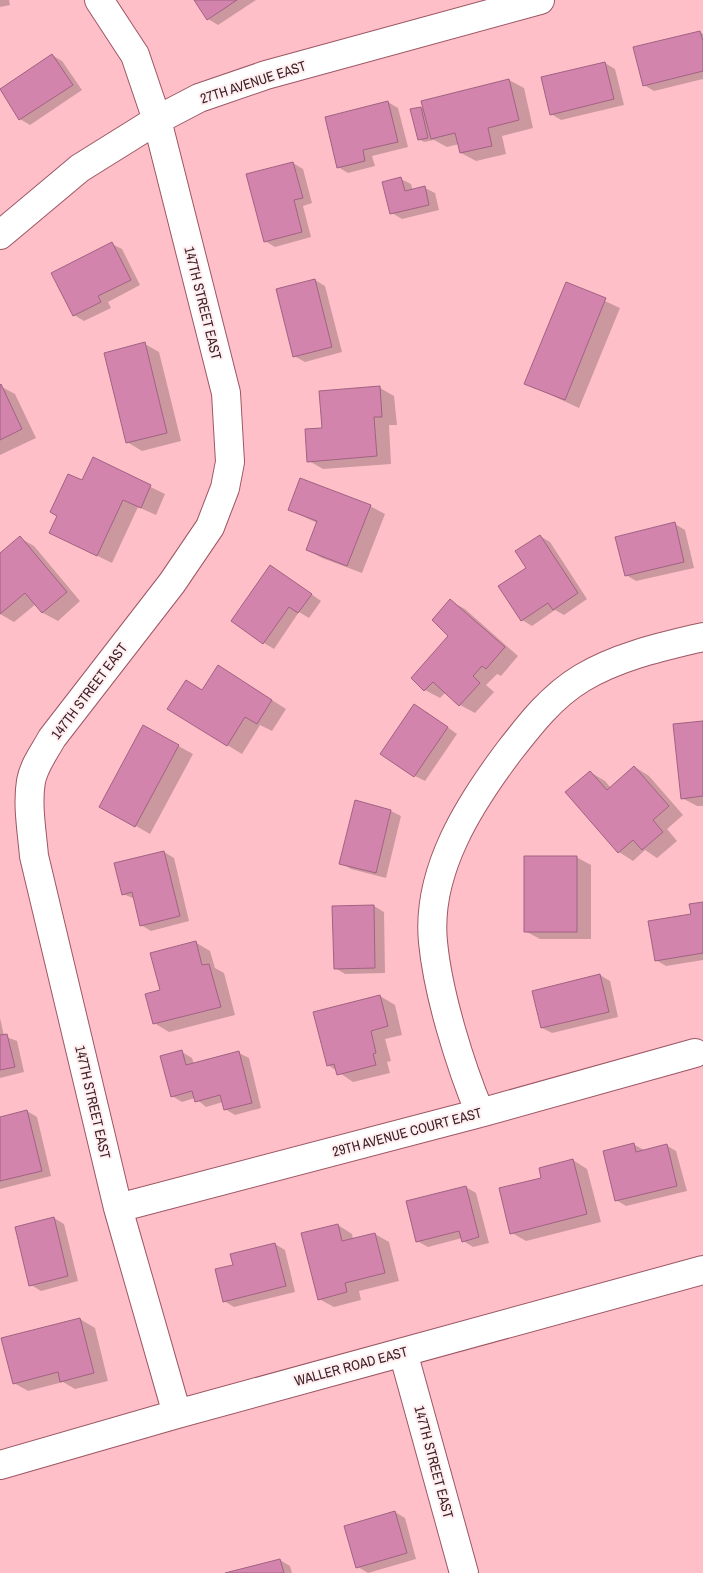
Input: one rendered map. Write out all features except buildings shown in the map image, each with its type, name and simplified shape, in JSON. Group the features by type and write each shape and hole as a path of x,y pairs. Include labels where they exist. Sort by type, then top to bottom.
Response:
{"street":[{"name":"147TH STREET EAST","path":"99,0 135,55 157,120 226,393 230,462 226,488 204,535 172,583 52,738 38,763 31,781 31,816 34,856 118,1208 177,1414"},
{"name":"27TH AVENUE EAST","path":"0,235 80,168 157,120 199,98 266,75 484,7 540,0"},
{"path":"480,1113 464,1071 442,991 432,941 434,908 439,879 459,826 489,778 536,716 556,697 581,678 612,662 703,637"},
{"name":"29TH AVENUE COURT EAST","path":"118,1208 480,1113 695,1053"},
{"name":"WALLER ROAD EAST","path":"0,1465 177,1414 703,1270"},
{"name":"147TH STREET EAST","path":"404,1352 464,1573"}]}
